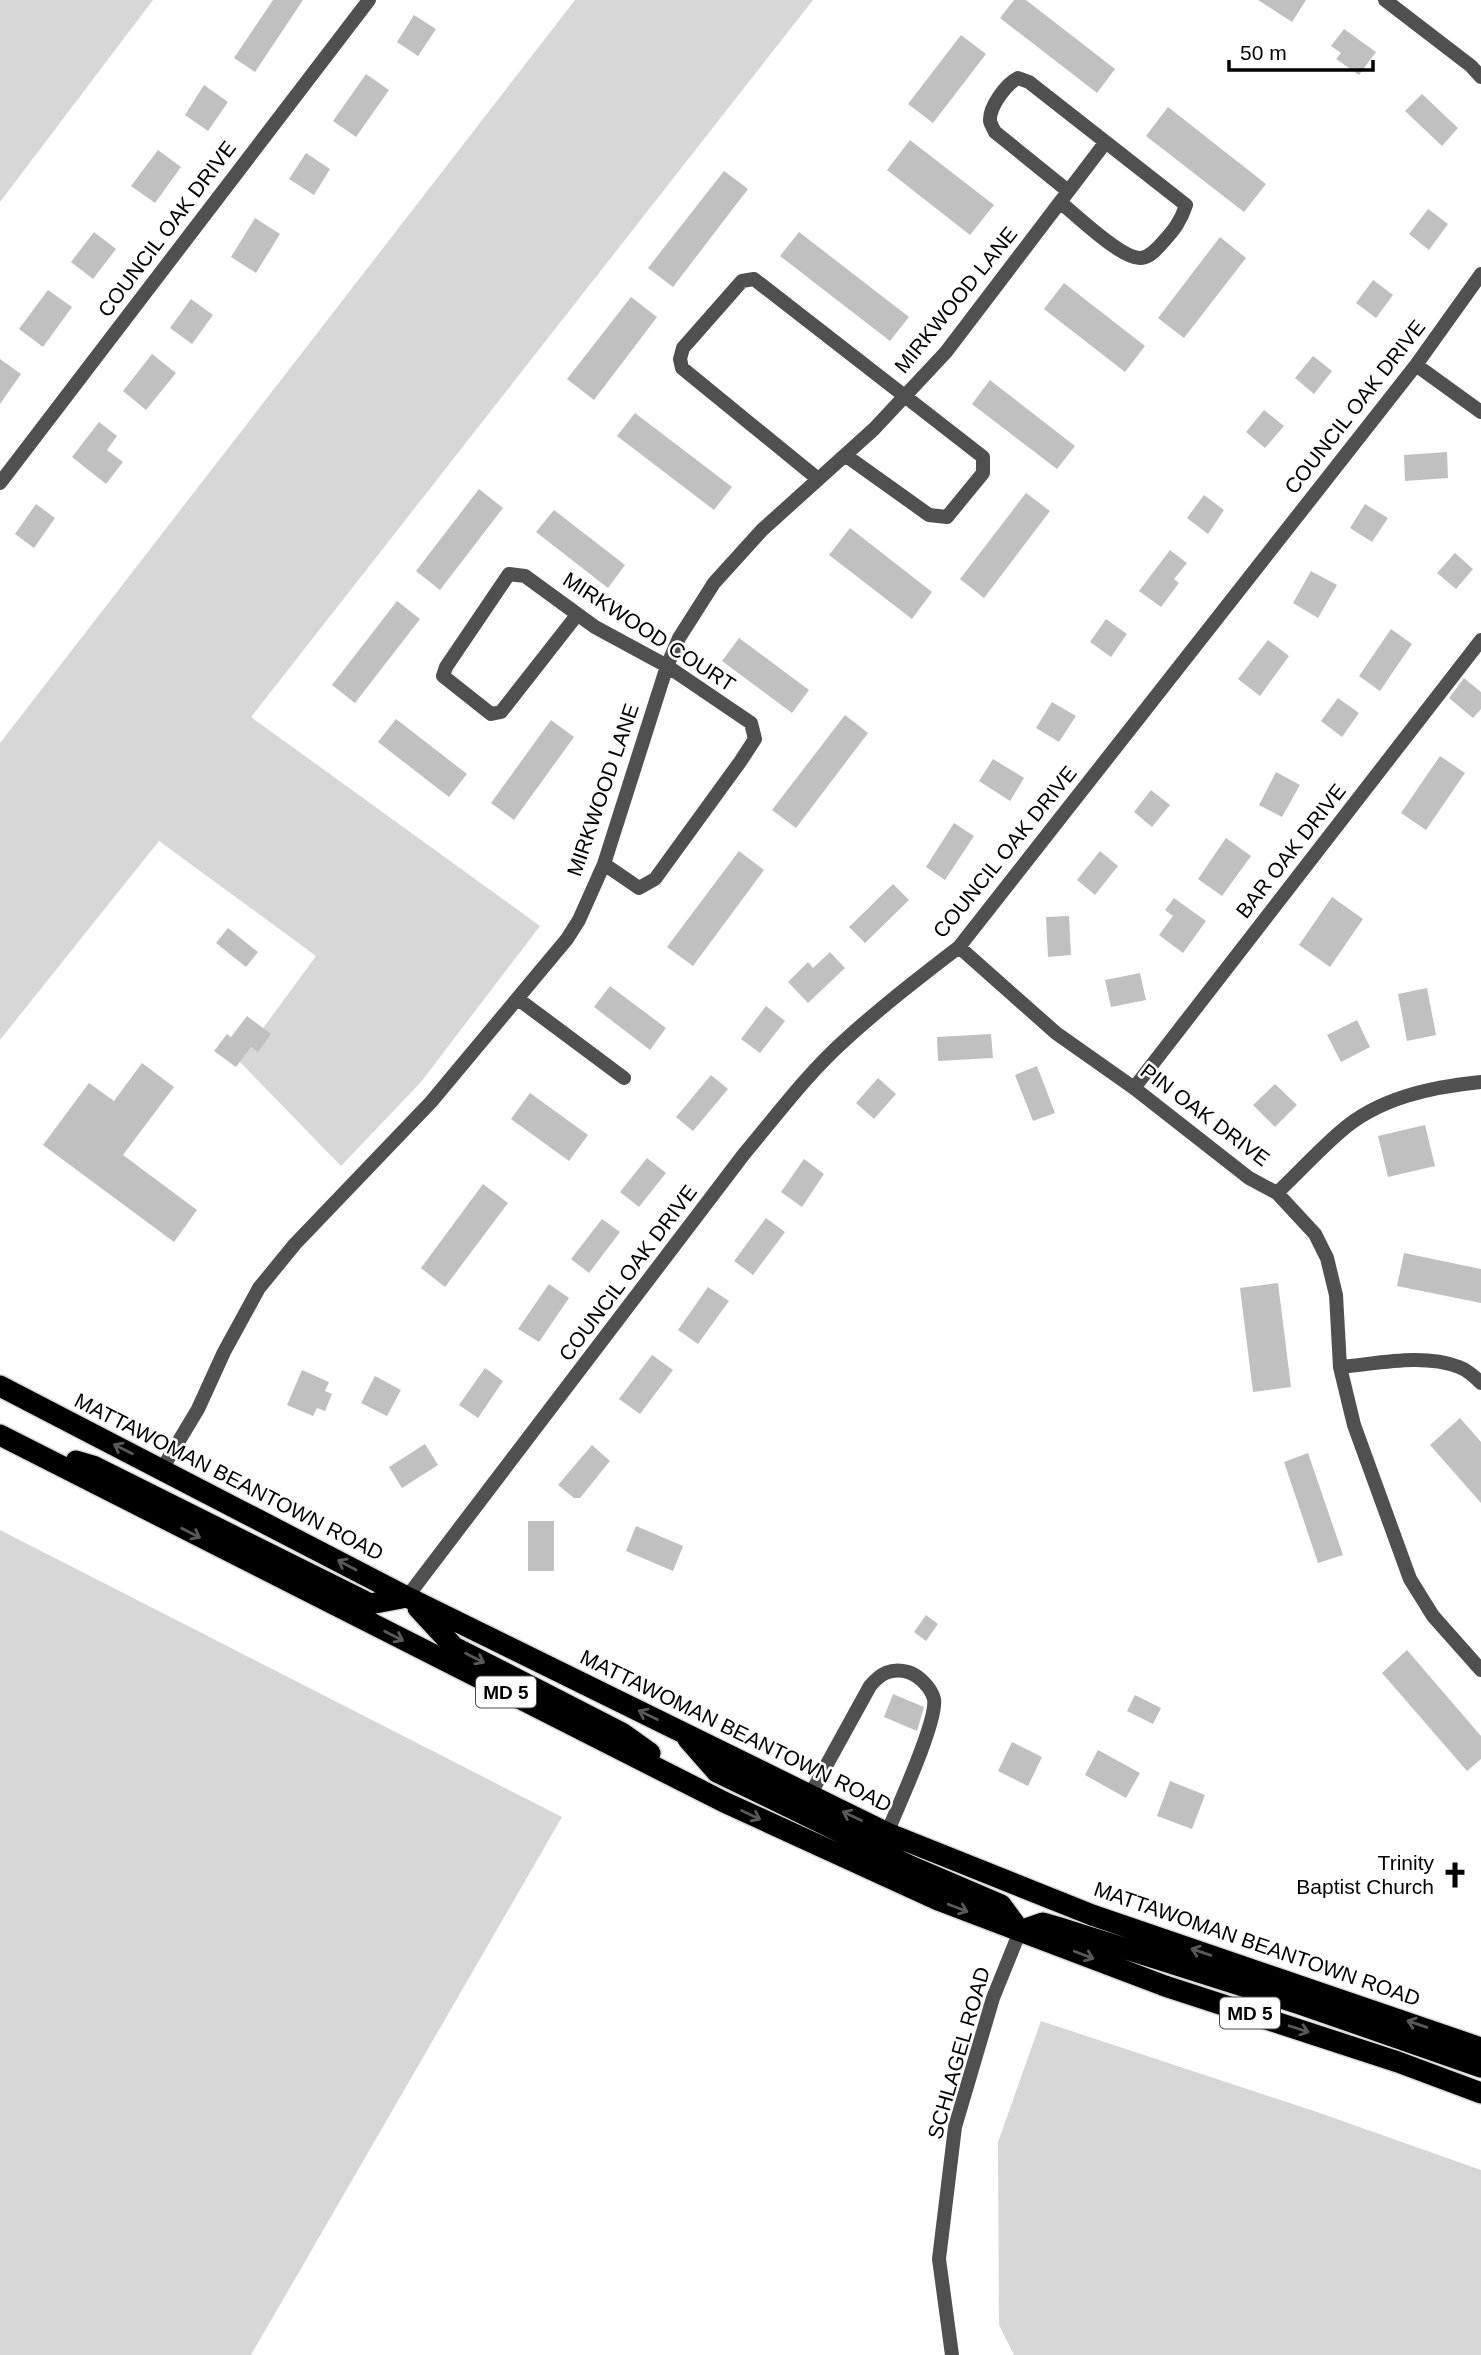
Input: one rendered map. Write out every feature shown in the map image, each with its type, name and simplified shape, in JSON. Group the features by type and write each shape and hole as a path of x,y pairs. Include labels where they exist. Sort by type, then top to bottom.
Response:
{"highway":[{"name":"MATTAWOMAN BEANTOWN ROAD","path":"0,1386 407,1597 887,1833 1092,1915 1481,2048"},
{"name":"MD 5","path":"0,1434 724,1802 938,1900 1166,1986 1398,2062 1481,2093"},
{"path":"23,1446 93,1466 370,1604 407,1597 454,1647 622,1733 724,1802"},
{"path":"681,1732 717,1772 909,1866 1001,1905 1020,1931 1043,1923 1058,1927 1300,2004 1481,2067"}],"street":[{"name":"COUNCIL OAK DRIVE","path":"0,483 369,0"},
{"path":"1385,0 1471,66 1481,77"},
{"path":"1018,78 1029,82 1105,143 1186,205 1181,221 1148,257 1139,259 1121,251 995,132 990,122 992,109 1010,82 1018,78"},
{"name":"MIRKWOOD LANE","path":"162,1469 198,1409 224,1352 259,1288 295,1244 431,1102 567,939 579,920 604,864 667,666 679,638 714,583 762,530 845,455 946,352 1105,143"},
{"name":"COUNCIL OAK DRIVE","path":"407,1597 744,1154 843,1041 959,947 1416,365 1481,274"},
{"path":"818,479 682,368 680,359 684,348 742,281 754,279 983,457 983,473 947,517 929,515 845,455"},
{"path":"1416,365 1481,412"},
{"name":"MIRKWOOD COURT","path":"577,614 501,712 491,714 443,676 446,667 509,574 525,576 577,614 594,627 667,666 751,723 755,738 655,879 639,888 604,864"},
{"name":"BAR OAK DRIVE","path":"1134,1088 1481,640"},
{"name":"PIN OAK DRIVE","path":"959,947 1056,1033 1134,1088 1249,1178 1277,1193 1315,1234 1327,1258 1336,1295 1340,1367 1354,1425 1410,1579 1433,1616 1481,1670"},
{"path":"517,999 624,1078"},
{"path":"1277,1193 1342,1130 1376,1108 1417,1092 1481,1082"},
{"path":"1340,1367 1409,1361 1434,1362 1460,1367 1481,1383"},
{"path":"810,1795 870,1686 885,1672 899,1670 913,1674 927,1686 933,1699 933,1710 923,1744 887,1833"},
{"name":"SCHLAGEL ROAD","path":"953,2355 939,2259 955,2127 993,1998 1020,1931"}],"shaded area":[{"path":"0,0 153,0 0,202"},
{"path":"575,0 813,0 251,717 540,926 421,1082 341,1166 239,1061 316,956 159,841 0,1040 0,743"},
{"path":"0,1530 562,1817 251,2355 0,2355"},
{"path":"1041,2021 1317,2112 1481,2170 1481,2355 1014,2355 999,2325 998,2142"}],"building":[{"path":"273,0 303,0 255,72 234,58"},
{"path":"1014,0 1026,0 1115,69 1097,93 1000,18"},
{"path":"1258,0 1306,0 1292,22"},
{"path":"414,15 436,29 418,56 397,42"},
{"path":"1344,29 1376,52 1359,75 1336,59 1341,53 1331,46"},
{"path":"961,35 986,54 933,123 908,104"},
{"path":"366,74 389,90 356,137 333,121"},
{"path":"204,85 228,102 208,131 185,115"},
{"path":"1422,94 1458,128 1442,146 1405,111"},
{"path":"1168,107 1266,184 1244,212 1146,136"},
{"path":"910,140 994,205 970,235 887,170"},
{"path":"158,150 181,167 155,203 131,186"},
{"path":"306,153 330,169 314,195 289,179"},
{"path":"724,171 748,189 673,287 648,268"},
{"path":"1428,209 1448,224 1429,250 1409,234"},
{"path":"255,218 280,234 256,273 231,257"},
{"path":"94,232 116,249 93,279 71,262"},
{"path":"799,232 909,317 890,341 780,256"},
{"path":"1220,237 1246,258 1184,338 1158,318"},
{"path":"1373,280 1393,295 1376,318 1356,303"},
{"path":"1064,283 1145,346 1125,372 1044,309"},
{"path":"48,290 72,307 43,347 19,329"},
{"path":"631,297 657,317 594,400 567,379"},
{"path":"191,299 213,315 192,344 170,328"},
{"path":"152,354 176,373 146,410 123,391"},
{"path":"1313,356 1332,371 1314,394 1295,378"},
{"path":"0,359 21,374 0,404"},
{"path":"990,380 1075,446 1057,469 972,404"},
{"path":"1264,410 1284,426 1265,448 1246,432"},
{"path":"635,413 732,487 714,510 617,436"},
{"path":"99,422 117,436 107,450 123,462 106,484 72,457"},
{"path":"1447,452 1448,478 1405,481 1404,455"},
{"path":"479,489 503,508 440,590 416,571"},
{"path":"1026,493 1050,511 984,598 960,579"},
{"path":"1204,495 1224,510 1208,534 1187,518"},
{"path":"36,504 55,518 34,548 15,534"},
{"path":"1365,504 1388,518 1372,542 1350,528"},
{"path":"554,510 625,565 608,588 536,532"},
{"path":"850,528 932,592 912,619 829,555"},
{"path":"1170,550 1187,563 1174,579 1179,583 1161,607 1139,591"},
{"path":"1455,553 1473,569 1456,589 1437,573"},
{"path":"1311,571 1337,585 1318,618 1293,603"},
{"path":"397,601 420,619 355,703 332,685"},
{"path":"1106,619 1127,634 1111,657 1090,642"},
{"path":"1391,629 1412,644 1380,691 1359,676"},
{"path":"739,638 809,690 792,713 722,661"},
{"path":"1268,640 1289,656 1260,696 1238,679"},
{"path":"1464,678 1481,692 1481,709 1473,718 1449,698"},
{"path":"1338,698 1359,713 1342,737 1321,721"},
{"path":"1052,702 1076,716 1059,742 1036,728"},
{"path":"845,715 868,733 796,828 772,810"},
{"path":"396,719 467,774 449,797 378,742"},
{"path":"551,720 574,737 514,820 491,803"},
{"path":"1440,756 1465,773 1426,830 1401,813"},
{"path":"993,759 1024,778 1010,801 979,781"},
{"path":"1276,772 1300,785 1282,817 1259,805"},
{"path":"1151,790 1170,805 1152,827 1134,812"},
{"path":"954,823 974,836 945,880 926,867"},
{"path":"1226,838 1251,856 1222,896 1198,879"},
{"path":"739,851 764,870 693,966 667,947"},
{"path":"1100,851 1118,866 1095,895 1077,880"},
{"path":"893,884 909,900 865,943 849,927"},
{"path":"1332,897 1363,919 1330,967 1299,945"},
{"path":"1174,898 1206,921 1183,953 1159,935 1173,916 1165,910"},
{"path":"1069,916 1071,955 1048,957 1046,917"},
{"path":"228,928 258,952 246,967 216,943"},
{"path":"830,952 845,968 808,1003 788,982 808,962 813,968"},
{"path":"1140,973 1146,1000 1111,1007 1105,980"},
{"path":"610,986 666,1028 650,1050 594,1007"},
{"path":"1427,988 1436,1035 1407,1041 1398,994"},
{"path":"766,1006 785,1021 760,1053 741,1039"},
{"path":"247,1016 271,1034 258,1052 251,1047 236,1067 214,1051 227,1034 231,1037"},
{"path":"1357,1020 1370,1047 1341,1062 1327,1035"},
{"path":"991,1034 993,1058 938,1061 937,1037"},
{"path":"142,1063 174,1087 123,1155 197,1210 174,1242 43,1145 89,1083 114,1101"},
{"path":"1037,1066 1055,1113 1033,1121 1015,1075"},
{"path":"711,1075 728,1089 693,1131 676,1117"},
{"path":"878,1078 896,1094 874,1119 856,1103"},
{"path":"1275,1084 1297,1105 1275,1127 1253,1105"},
{"path":"530,1093 588,1135 569,1161 511,1119"},
{"path":"1425,1125 1435,1166 1388,1177 1378,1136"},
{"path":"647,1158 666,1173 639,1207 620,1192"},
{"path":"804,1159 824,1174 802,1207 781,1192"},
{"path":"483,1184 508,1203 445,1287 421,1268"},
{"path":"766,1218 785,1232 753,1275 734,1261"},
{"path":"602,1219 620,1232 589,1273 571,1259"},
{"path":"1404,1253 1481,1269 1481,1303 1397,1286"},
{"path":"1278,1283 1291,1387 1253,1392 1240,1288"},
{"path":"549,1284 569,1298 539,1342 518,1329"},
{"path":"708,1287 729,1301 698,1344 678,1330"},
{"path":"652,1355 673,1370 640,1414 619,1399"},
{"path":"485,1368 503,1381 478,1418 459,1405"},
{"path":"302,1370 329,1382 325,1391 332,1394 325,1411 317,1408 313,1416 287,1405"},
{"path":"375,1376 401,1390 387,1416 361,1403"},
{"path":"1460,1418 1481,1442 1481,1503 1430,1445"},
{"path":"425,1444 438,1465 402,1488 389,1467"},
{"path":"592,1445 610,1461 580,1498 574,1498 558,1485"},
{"path":"1308,1453 1343,1555 1318,1563 1284,1462"},
{"path":"528,1521 554,1521 554,1571 528,1571"},
{"path":"636,1526 683,1546 673,1571 626,1551"},
{"path":"926,1615 938,1624 926,1641 914,1632"},
{"path":"1407,1650 1481,1736 1481,1759 1467,1771 1382,1673"},
{"path":"893,1694 924,1707 917,1731 884,1717"},
{"path":"1135,1695 1161,1708 1153,1724 1127,1711"},
{"path":"1012,1742 1042,1757 1028,1786 998,1771"},
{"path":"1098,1750 1140,1773 1126,1798 1085,1775"},
{"path":"1170,1781 1205,1795 1192,1829 1157,1816"}],"place":[{"name":"Trinity Baptist Church","path":"1455,1875"}]}
